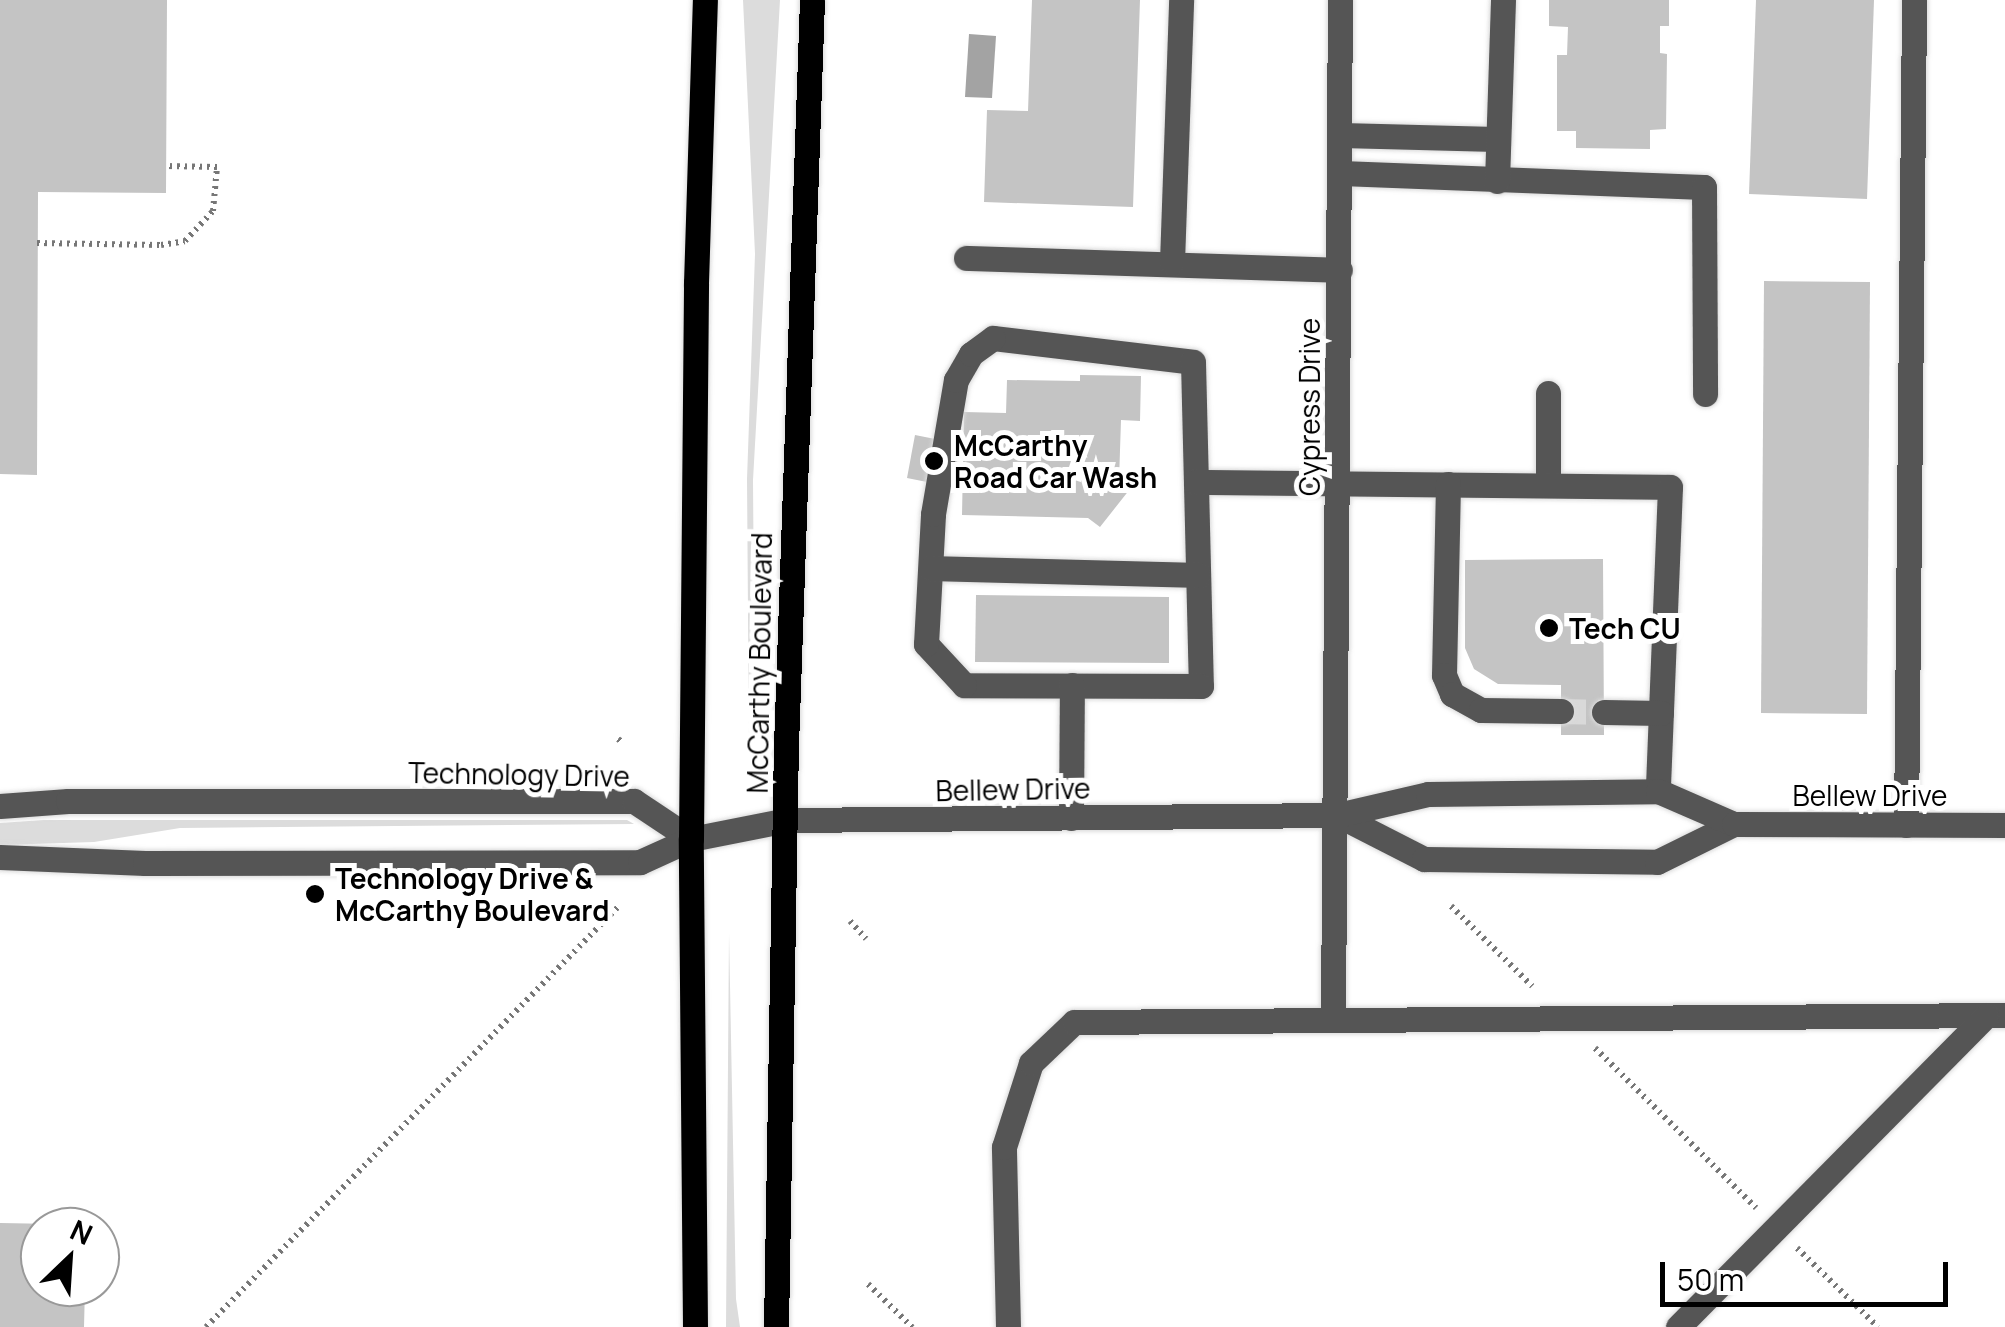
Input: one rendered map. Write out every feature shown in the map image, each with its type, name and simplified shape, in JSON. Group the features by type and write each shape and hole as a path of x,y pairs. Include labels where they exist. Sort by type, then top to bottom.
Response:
{"main road":[{"path":"695,1327 691,839 696,283 705,0"},
{"name":"McCarthy Boulevard","path":"776,1327 798,352 812,0"}],"street":[{"path":"1172,262 1181,0"},
{"name":"Cypress Drive","path":"1333,1020 1338,815 1340,0"},
{"path":"1498,181 1496,139 1503,0"},
{"path":"1906,825 1914,0"},
{"path":"1341,134 1496,139"},
{"path":"1341,173 1704,187 1704,394"},
{"path":"966,258 1340,270"},
{"path":"993,338 1193,362 1196,482 1201,686 964,684 926,644 934,514 956,380 971,354 993,338"},
{"path":"1548,394 1548,485"},
{"path":"1196,482 1670,487 1658,791"},
{"path":"1448,484 1444,675 1452,694 1481,710 1561,711"},
{"path":"930,568 1198,575"},
{"path":"1071,818 1072,685"},
{"path":"1604,712 1661,713"},
{"name":"Bellew Drive","path":"691,839 786,820 1338,815 1428,794 1658,791 1734,824 2005,825"},
{"name":"Technology Drive","path":"0,806 68,801 634,801 691,839"},
{"name":"Bellew Drive","path":"1338,815 1424,859 1657,862 1734,824"},
{"path":"0,857 145,863 640,862 691,839"},
{"path":"1008,1327 1004,1146 1031,1064 1074,1022 1995,1016"},
{"path":"1678,1327 1995,1016"}],"path":[{"path":"37,244 161,245 185,241 213,211 217,167 166,166"},
{"path":"1452,906 1878,1327"},
{"path":"206,1327 618,907"},
{"path":"850,921 866,940"},
{"path":"868,1284 912,1327"}],"shaded area":[{"path":"743,0 780,0 753,480 755,742 749,748 747,479 755,254"},
{"path":"969,34 996,36 992,98 965,97"},
{"path":"627,820 634,824 180,828 94,842 0,845 0,823"},
{"path":"729,932 736,1299 740,1327 726,1327"}],"building":[{"path":"0,0 167,0 166,193 38,192 37,475 0,474"},
{"path":"1032,0 1140,0 1133,207 984,202 987,110 1028,111"},
{"path":"1549,0 1669,0 1669,26 1660,26 1660,53 1667,54 1666,129 1650,130 1650,149 1576,148 1576,131 1557,131 1557,55 1567,55 1568,27 1549,26"},
{"path":"1756,0 1874,0 1867,199 1749,194"},
{"path":"1764,281 1870,282 1867,714 1761,713"},
{"path":"1080,375 1141,376 1140,421 1121,420 1119,481 1130,489 1100,527 1088,518 962,515 964,412 1006,413 1007,380 1080,381"},
{"name":"McCarthy Road Car Wash","path":"915,435 960,444 952,487 907,478"},
{"path":"1603,559 1604,735 1561,735 1561,685 1498,684 1474,669 1465,648 1465,560"},
{"path":"976,595 1169,597 1169,663 975,662"},
{"path":"0,1223 20,1223 20,1307 84,1307 84,1327 0,1327"}],"tunnel":[{"path":"1561,711 1604,712"}],"place":[{"name":"McCarthy Road Car Wash","path":"934,461"},
{"name":"Tech CU","path":"1549,628"},
{"name":"Technology Drive & McCarthy Boulevard","path":"315,894"}]}
